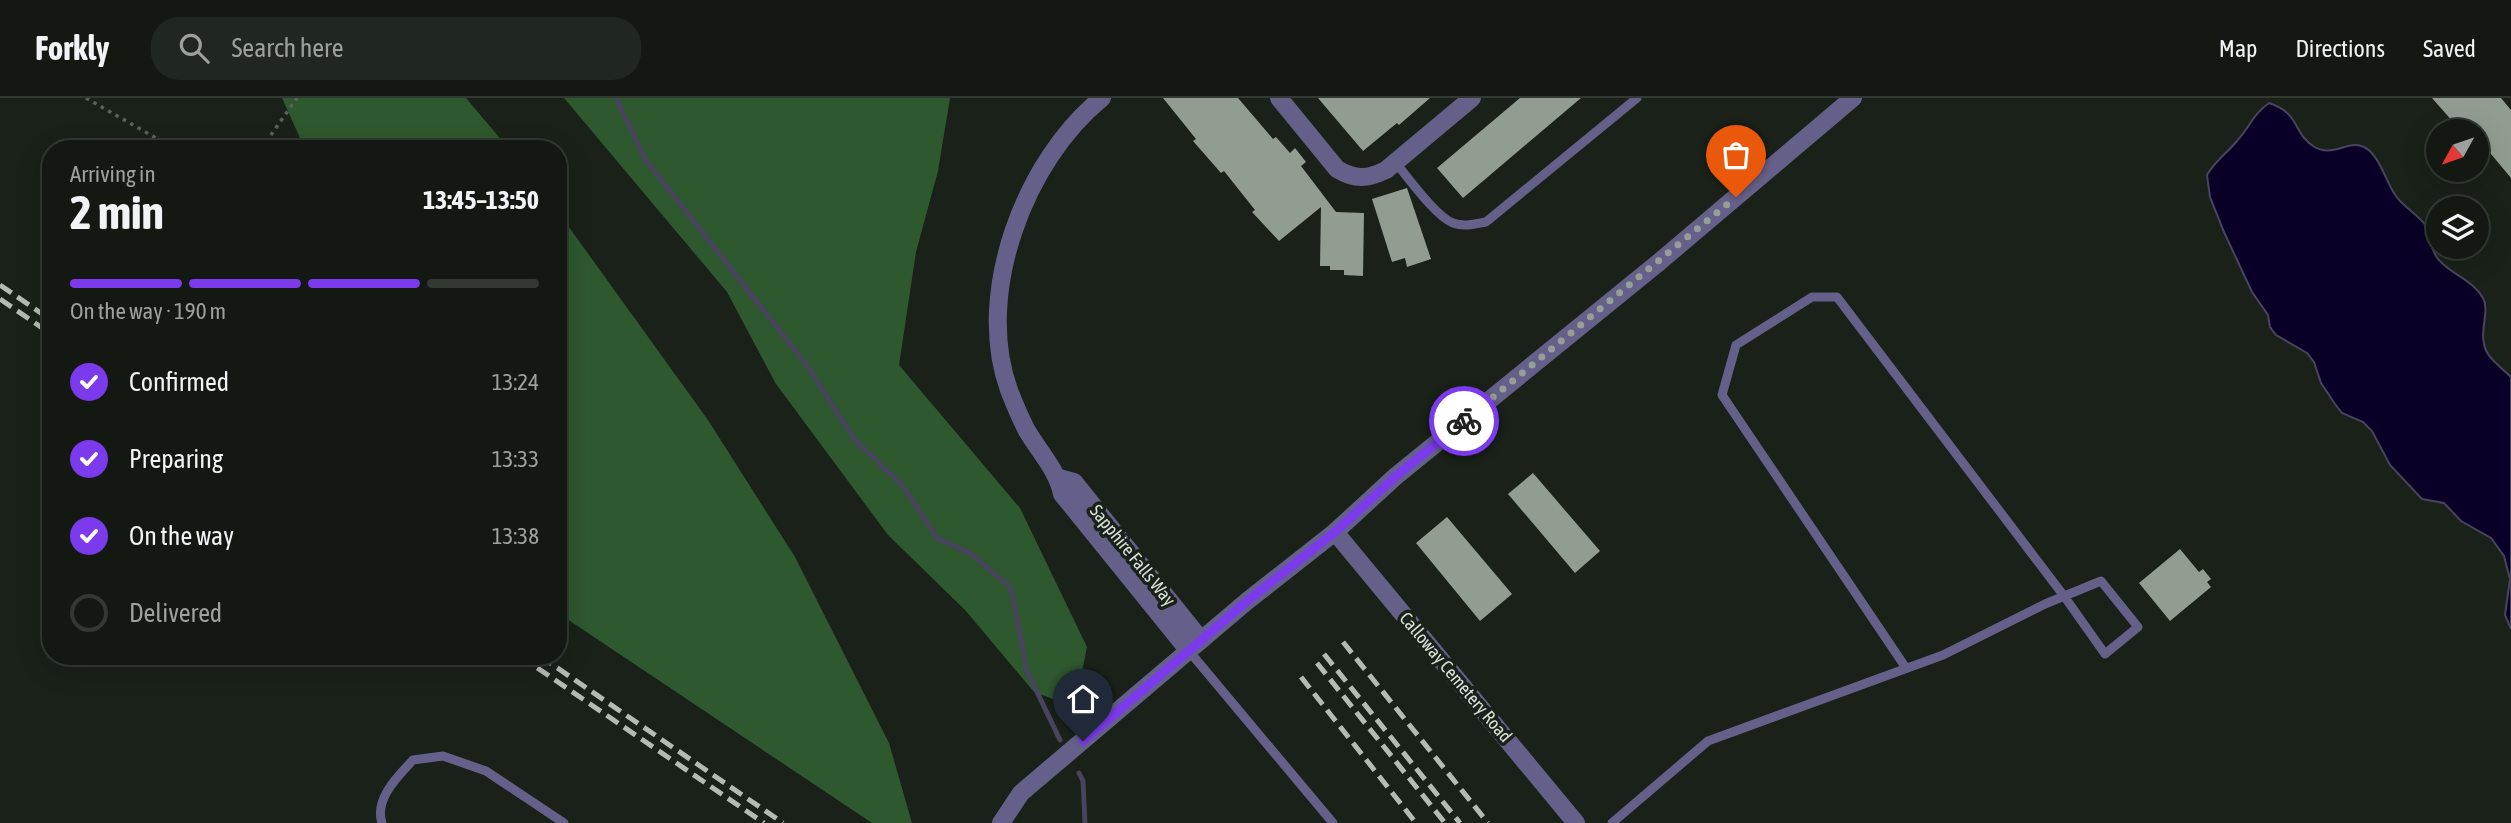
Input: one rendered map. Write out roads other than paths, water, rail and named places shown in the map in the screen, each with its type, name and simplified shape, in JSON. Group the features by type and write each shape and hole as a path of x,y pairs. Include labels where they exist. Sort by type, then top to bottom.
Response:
{"street":[{"name":"Sapphire Falls Way","path":"1101,98 1065,137 1038,176 1015,228 1005,260 999,304 1000,346 1008,387 1026,429 1059,478 1074,482 1195,645"},
{"path":"1286,101 1337,169 1348,176 1360,178 1374,176 1395,162 1472,98"},
{"path":"1001,823 1021,793 1195,645 1335,532 1396,476 1658,263 1853,98"},
{"name":"Calloway Cemetery Road","path":"1335,532 1576,823"}],"lane":[{"path":"1395,162 1430,203 1452,223 1469,226 1486,222 1637,98"},
{"path":"1612,823 1708,741 1943,655 2064,596 2101,581 2138,627 2105,654 2064,596 1837,297 1812,297 1736,345 1721,395 1906,668"},
{"path":"1195,645 1333,823"},
{"path":"382,823 380,818 387,787 413,760 443,756 486,771 564,823"}],"waterway":[{"path":"616,98 645,159 808,367 854,439 903,486 937,538 970,553 1011,588 1027,671 1060,740"},
{"path":"1079,773 1083,781 1085,823"}],"railway":[{"path":"0,285 42,314"},
{"path":"0,299 42,328"},
{"path":"1343,642 1488,823"},
{"path":"1324,654 1460,823"},
{"path":"1317,663 1445,823"},
{"path":"533,665 764,823"},
{"path":"553,665 783,823"},
{"path":"1301,677 1416,823"}]}
